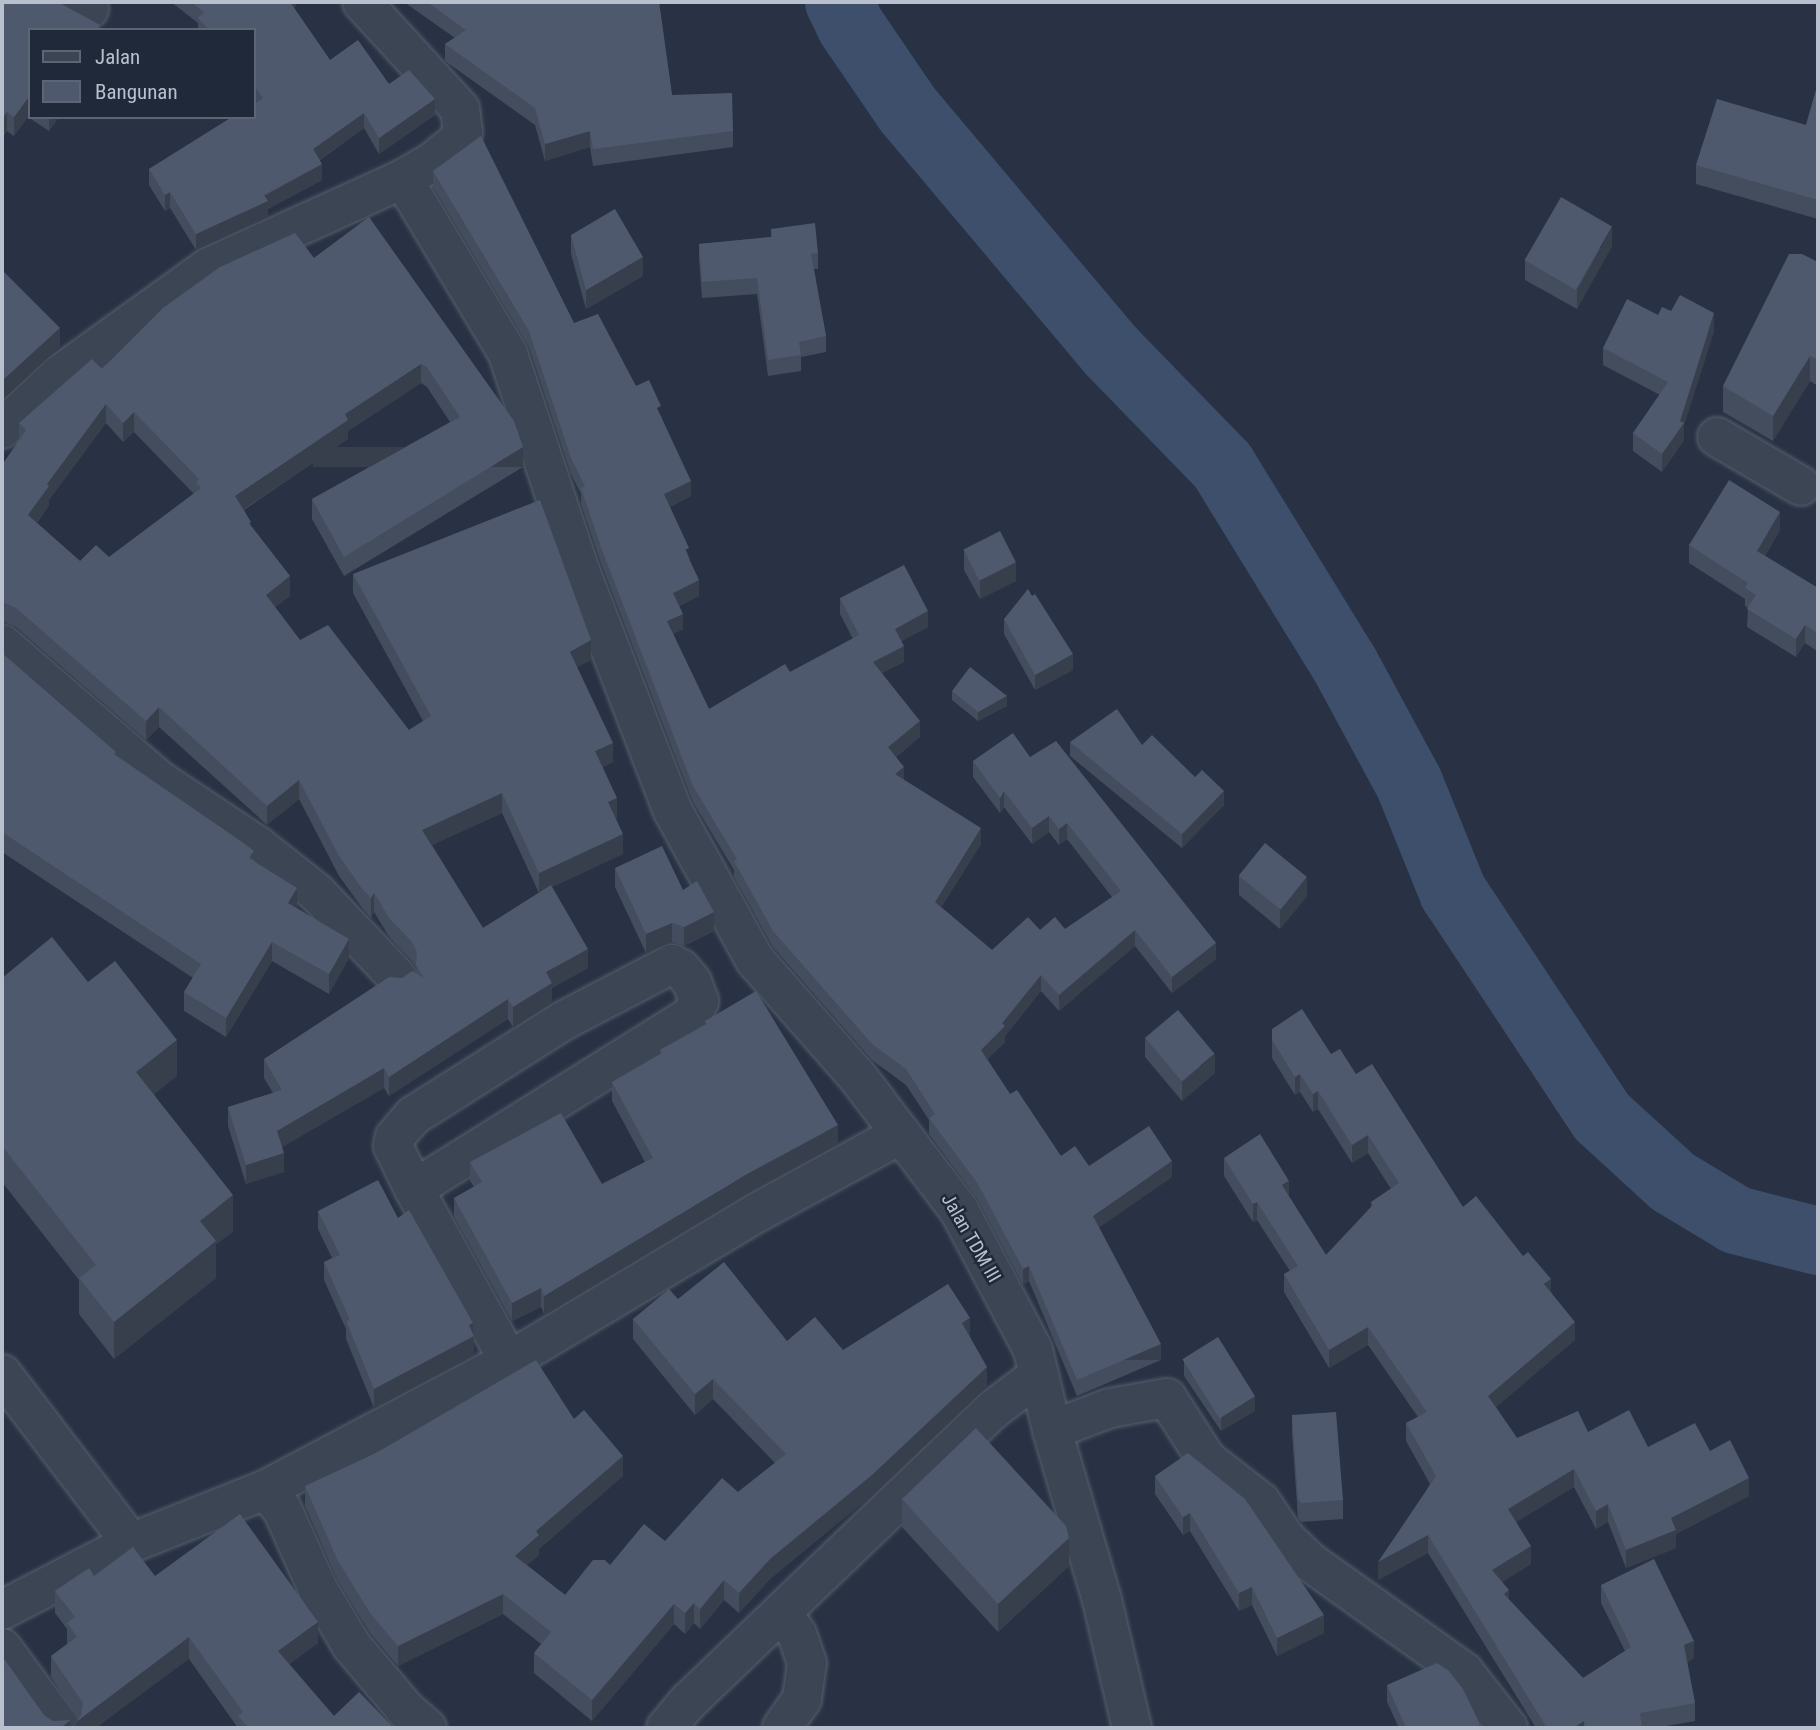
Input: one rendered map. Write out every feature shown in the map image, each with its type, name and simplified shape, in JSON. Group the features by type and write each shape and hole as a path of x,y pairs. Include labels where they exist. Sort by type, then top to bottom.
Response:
{"street":[{"path":"2,429 58,376 209,267 402,179 431,163 456,143 463,133 460,109 444,88 362,2"},
{"name":"Jalan TDM III","path":"402,179 508,354 581,573 673,811 755,960 857,1076 959,1210 1034,1350 1057,1447 1102,1600 1132,1728"},
{"path":"1717,438 1813,481"},
{"path":"2,644 159,780 258,846 317,893 396,976"},
{"path":"414,1189 692,1015 699,1000 692,982 681,968 672,964 563,1021 413,1116 402,1126 393,1146 414,1189 509,1361"},
{"path":"2,1610 131,1543 265,1490 509,1361 758,1212 901,1134"},
{"path":"2,1374 131,1543"},
{"path":"666,1728 782,1612 994,1409 1039,1375"},
{"path":"1057,1447 1110,1408 1167,1398 1207,1460 1261,1502 1286,1539 1311,1562 1464,1672 1508,1728"},
{"path":"265,1490 282,1509 318,1589 352,1646 406,1710 426,1728"},
{"path":"782,1612 797,1634 807,1663 802,1699 782,1728"},
{"path":"2,1648 61,1728"}],"building":[{"path":"2,2 58,2 100,25 98,28 28,28 28,98 14,117 7,112 2,120"},
{"path":"191,2 290,2 330,60 358,40 389,84 409,70 435,99 379,138 364,113 313,149 322,164 264,195 268,201 196,234 170,192 165,195 149,169 229,119 256,119 256,103 263,98 256,88 256,28 207,28 198,18 204,12"},
{"path":"427,2 659,2 672,95 732,93 733,131 593,149 590,131 545,144 535,108 445,44 466,30"},
{"path":"1818,83 1818,200 1696,165 1717,99 1806,125"},
{"path":"481,136 574,323 598,314 636,386 649,380 661,406 657,408 691,481 664,494 689,548 685,550 699,580 673,593 683,614 667,621 709,709 785,664 790,672 859,635 840,598 904,565 928,611 895,629 904,646 873,662 920,721 888,747 904,767 895,774 981,828 935,902 992,950 1028,917 1040,930 1055,917 1065,929 1121,891 1067,823 1059,829 1049,816 1032,828 1004,791 1000,798 973,761 1013,733 1030,757 1056,741 1216,943 1172,977 1135,930 1059,995 1041,975 1002,1023 1005,1026 981,1050 1010,1094 1017,1090 1061,1156 1075,1146 1089,1166 1149,1126 1172,1161 1093,1216 1161,1344 1077,1380 1029,1266 1023,1269 978,1184 929,1118 935,1114 906,1069 872,1044 773,931 734,861 737,859 693,786 602,550 581,488 585,486 571,458 529,331 433,171"},
{"path":"1561,197 1612,226 1576,290 1524,260"},
{"path":"615,209 643,257 586,290 571,235"},
{"path":"369,217 514,421 523,447 344,557 312,499 460,417 427,367 421,364 345,414 348,420 235,496 251,522 249,523 290,576 266,595 300,640 328,625 409,730 431,716 353,574 540,500 591,640 570,652 613,743 595,751 617,798 608,802 623,834 539,873 502,793 422,830 483,928 551,885 588,949 546,972 552,983 513,1007 508,999 389,1077 384,1068 277,1131 284,1153 246,1165 228,1107 282,1090 264,1059 389,977 402,978 412,971 424,978 416,965 417,952 412,942 390,919 374,893 371,898 363,890 339,856 299,780 267,806 159,707 146,721 16,608 2,603 2,465 26,430 19,423 92,359 102,369 163,308 220,267 295,233 314,258","holes":["106,404 123,423 134,412 199,479 196,482 201,488 109,557 96,545 80,561 28,515 49,486 47,484"]},
{"path":"815,223 818,253 811,254 826,336 799,342 801,355 768,360 757,278 702,282 699,244 772,237 771,229"},
{"path":"1789,254 1802,254 1818,262 1818,360 1810,356 1773,416 1723,386"},
{"path":"2,270 60,328 2,381"},
{"path":"1680,295 1714,313 1680,421 1684,423 1662,454 1633,433 1668,382 1603,348 1627,299 1658,315 1662,307 1671,311"},
{"path":"1729,480 1780,512 1757,551 1818,588 1817,633 1805,625 1796,639 1747,609 1756,595 1745,588 1748,583 1689,545"},
{"path":"1000,531 1016,562 979,581 963,550"},
{"path":"1028,589 1032,596 1035,594 1073,654 1035,675 1004,619"},
{"path":"2,653 116,752 114,754 245,844 254,851 249,858 297,888 288,903 349,939 329,974 272,942 226,1018 184,992 201,964 2,832"},
{"path":"970,667 1007,696 978,712 952,691"},
{"path":"1117,709 1142,745 1152,735 1195,777 1202,770 1224,791 1182,834 1070,742"},
{"path":"1265,843 1307,877 1281,910 1239,876"},
{"path":"662,846 683,890 697,881 714,912 684,927 672,923 646,934 615,868"},
{"path":"52,937 88,982 115,961 177,1040 136,1072 233,1195 200,1221 216,1241 114,1322 79,1278 96,1265 2,1146 2,978"},
{"path":"756,991 838,1125 747,1174 544,1296 541,1288 512,1303 454,1198 482,1182 470,1162 561,1113 602,1184 653,1158 612,1082 662,1053 660,1050 707,1024 705,1021"},
{"path":"1302,1009 1331,1054 1340,1049 1356,1074 1372,1064 1463,1207 1476,1196 1523,1256 1528,1252 1551,1279 1544,1284 1575,1322 1488,1396 1517,1438 1578,1411 1588,1432 1629,1410 1648,1447 1695,1423 1710,1451 1730,1440 1749,1478 1671,1518 1676,1530 1626,1550 1608,1504 1596,1511 1574,1469 1508,1509 1531,1546 1492,1570 1509,1590 1504,1594 1583,1678 1631,1647 1601,1585 1654,1559 1694,1641 1684,1645 1695,1703 1640,1713 1642,1728 1585,1728 1584,1721 1573,1728 1547,1728 1428,1535 1378,1562 1436,1476 1406,1423 1427,1412 1368,1327 1329,1350 1284,1274 1298,1266 1257,1202 1253,1204 1224,1158 1260,1134 1289,1181 1282,1185 1326,1255 1373,1205 1371,1202 1399,1183 1368,1135 1352,1145 1318,1091 1313,1094 1300,1074 1295,1077 1272,1040 1272,1029"},
{"path":"1178,1010 1215,1054 1182,1081 1145,1038"},
{"path":"378,1180 398,1218 409,1210 473,1323 469,1325 474,1336 374,1389 346,1321 350,1320 324,1262 340,1255 318,1211"},
{"path":"724,1262 787,1341 815,1317 843,1350 948,1284 970,1318 962,1323 987,1367 872,1475 770,1559 739,1593 724,1580 700,1609 694,1603 685,1613 674,1604 592,1700 534,1653 551,1632 503,1594 398,1646 370,1613 337,1559 305,1486 376,1453 536,1360 574,1419 584,1410 623,1456 536,1531 539,1535 515,1556 565,1595 593,1560 605,1560 610,1565 644,1524 665,1541 722,1478 738,1492 786,1454 713,1379 695,1394 633,1319 669,1289 678,1299"},
{"path":"1218,1337 1255,1396 1219,1419 1182,1359"},
{"path":"1336,1412 1343,1500 1301,1503 1298,1499 1292,1415"},
{"path":"976,1428 1066,1526 1069,1538 998,1604 902,1499"},
{"path":"1188,1453 1245,1499 1324,1615 1277,1638 1252,1587 1239,1593 1190,1513 1183,1517 1155,1476"},
{"path":"240,1514 318,1622 278,1651 334,1716 359,1692 394,1728 249,1728 238,1716 243,1712 189,1637 76,1722 81,1715 83,1703 51,1656 77,1637 67,1623 75,1617 55,1591 89,1568 94,1576 133,1547 155,1576"},
{"path":"2,1656 44,1715 53,1721 71,1720 60,1728 2,1728"},
{"path":"1437,1663 1449,1671 1463,1689 1480,1728 1406,1728 1387,1685"}],"waterway":[{"path":"839,2 850,25 908,110 1110,350 1222,465 1344,663 1409,783 1453,892 1602,1117 1673,1182 1736,1220 1818,1241"}]}
